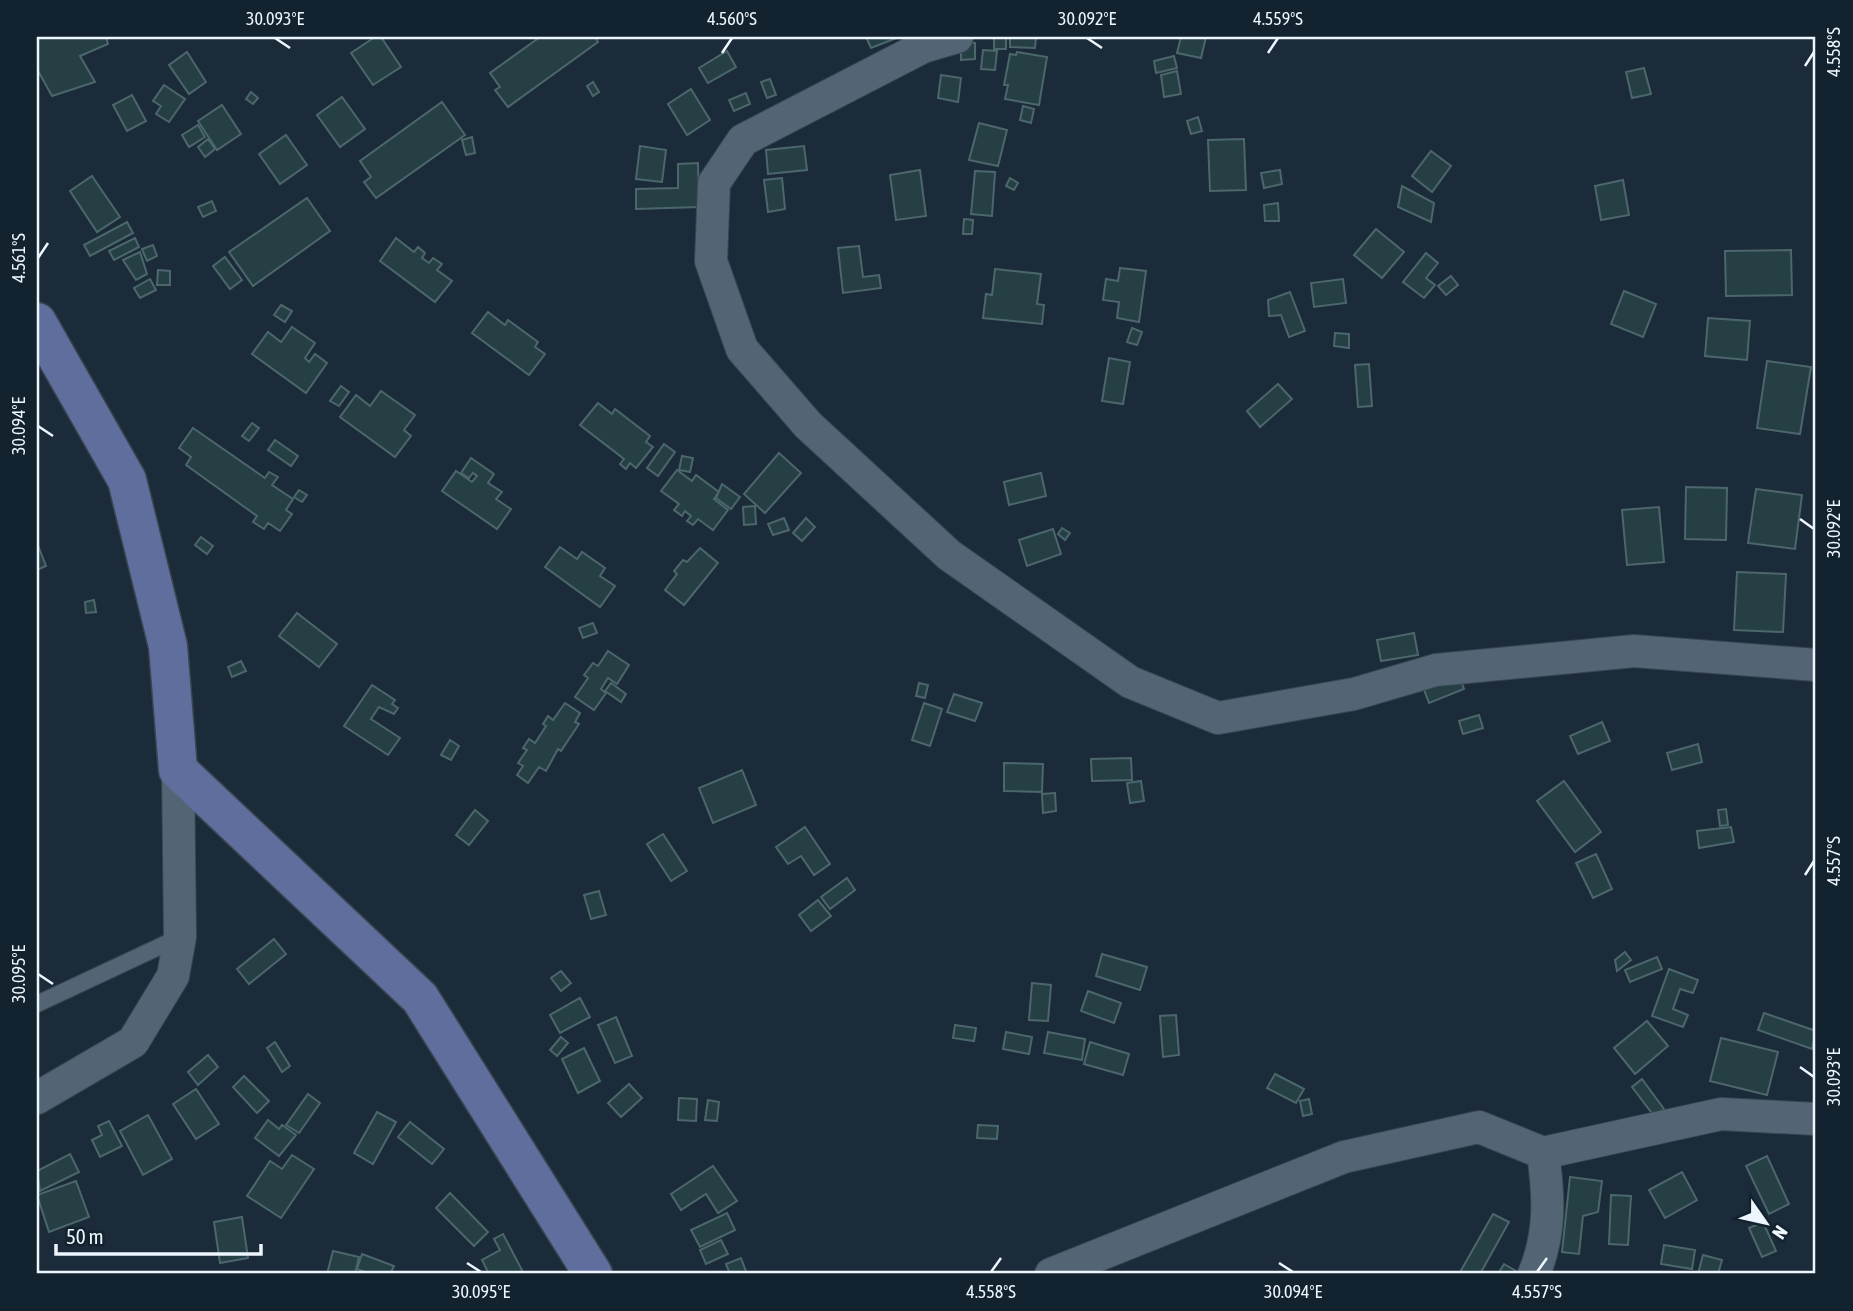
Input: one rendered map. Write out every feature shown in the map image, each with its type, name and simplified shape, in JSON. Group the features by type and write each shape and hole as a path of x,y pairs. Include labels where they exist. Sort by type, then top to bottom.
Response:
{"street":[{"path":"957,37 923,47 743,140 714,183 711,261 742,349 808,425 949,555 1130,682 1217,718 1354,694 1436,670 1634,651 1816,665"},
{"path":"37,322 127,480 168,646 178,770 180,937 173,976 134,1042 37,1098"},
{"path":"178,770 420,998 593,1274"},
{"path":"1051,1274 1344,1157 1479,1127 1543,1153 1721,1114 1816,1119"},
{"path":"1534,1274 1550,1203 1543,1153"}],"lane":[{"path":"37,1004 180,937"}],"building":[{"path":"37,37 106,37 108,44 80,56 95,82 52,96 37,69"},
{"path":"375,37 381,37 401,67 373,85 351,53"},
{"path":"540,37 595,37 598,42 508,107 495,90 500,87 490,73"},
{"path":"866,37 899,37 871,48"},
{"path":"994,37 1006,37 1006,49 994,49"},
{"path":"1010,37 1036,37 1035,48 1010,47"},
{"path":"1181,37 1206,37 1201,58 1177,53"},
{"path":"961,43 975,43 975,59 961,60"},
{"path":"983,50 997,51 995,70 981,69"},
{"path":"727,51 736,67 708,83 699,68"},
{"path":"187,52 206,82 189,94 169,65"},
{"path":"1017,52 1047,57 1039,105 1005,99 1008,85 1004,85 1010,54 1016,55"},
{"path":"1174,56 1177,68 1156,73 1154,61"},
{"path":"1644,68 1651,94 1632,98 1626,72"},
{"path":"1177,71 1181,94 1164,97 1161,75"},
{"path":"941,75 961,78 958,102 938,98"},
{"path":"770,79 776,95 767,98 761,82"},
{"path":"593,82 599,92 593,96 587,86"},
{"path":"164,85 185,99 169,122 156,114 161,106 153,101"},
{"path":"691,89 710,120 687,135 668,104"},
{"path":"251,92 258,98 253,104 246,99"},
{"path":"746,93 750,104 734,111 729,100"},
{"path":"132,95 146,121 127,131 113,105"},
{"path":"342,97 365,129 340,147 317,115"},
{"path":"442,102 465,135 376,198 364,182 371,177 360,161"},
{"path":"222,105 241,134 217,150 198,121"},
{"path":"1023,106 1034,109 1031,123 1020,120"},
{"path":"1198,117 1202,131 1191,134 1187,121"},
{"path":"979,123 1007,130 998,166 969,160"},
{"path":"198,125 205,137 189,147 182,135"},
{"path":"286,135 307,165 280,184 259,154"},
{"path":"472,137 475,153 466,155 462,140"},
{"path":"208,139 215,149 205,157 198,147"},
{"path":"1244,139 1246,190 1210,191 1208,140"},
{"path":"640,146 666,150 662,182 636,179"},
{"path":"804,146 807,170 768,174 766,150"},
{"path":"1431,151 1451,166 1432,192 1412,176"},
{"path":"698,163 699,207 636,209 636,189 678,188 678,164"},
{"path":"920,170 926,216 896,220 890,175"},
{"path":"1280,170 1282,184 1264,188 1261,173"},
{"path":"975,171 995,172 992,216 971,214"},
{"path":"92,176 120,217 97,232 70,191"},
{"path":"782,178 785,209 768,212 764,180"},
{"path":"1010,178 1018,183 1014,190 1006,186"},
{"path":"1623,180 1629,215 1601,220 1595,186"},
{"path":"1402,186 1434,203 1431,222 1398,207"},
{"path":"307,198 330,231 253,286 229,252"},
{"path":"212,201 216,211 203,217 198,207"},
{"path":"1278,203 1279,221 1265,221 1264,205"},
{"path":"964,219 973,220 972,234 963,234"},
{"path":"127,222 133,233 90,256 84,245"},
{"path":"1376,229 1404,252 1382,278 1354,255"},
{"path":"135,238 139,247 114,260 109,251"},
{"path":"396,238 414,252 418,247 425,253 422,258 429,263 433,258 442,264 437,270 452,281 435,302 380,261"},
{"path":"153,245 157,256 147,261 142,249"},
{"path":"859,246 863,277 879,275 881,288 843,293 838,248"},
{"path":"1791,250 1792,295 1726,296 1725,251"},
{"path":"140,252 147,274 136,280 123,260"},
{"path":"1426,253 1438,263 1426,278 1435,285 1424,298 1403,282"},
{"path":"225,257 242,280 230,289 213,266"},
{"path":"1120,268 1146,271 1139,322 1117,318 1119,302 1103,300 1106,279 1118,281"},
{"path":"995,269 1041,274 1037,304 1044,305 1042,324 983,318 986,294 992,295"},
{"path":"158,270 170,271 170,285 157,285"},
{"path":"1451,276 1458,285 1446,295 1438,286"},
{"path":"150,279 156,290 140,298 134,288"},
{"path":"1343,279 1346,303 1314,307 1311,283"},
{"path":"1624,291 1656,304 1643,337 1611,324"},
{"path":"1290,292 1305,331 1289,337 1281,315 1269,316 1268,300"},
{"path":"281,305 292,311 285,322 274,315"},
{"path":"488,312 505,325 508,320 538,342 535,347 545,354 529,375 472,333"},
{"path":"1708,318 1750,321 1747,360 1705,356"},
{"path":"292,327 315,343 305,358 309,362 315,354 327,363 306,393 252,354 268,332 281,342"},
{"path":"1132,328 1142,332 1137,345 1127,342"},
{"path":"1335,333 1349,334 1349,348 1334,346"},
{"path":"1109,358 1130,362 1123,404 1102,401"},
{"path":"1767,361 1811,367 1800,434 1757,428"},
{"path":"1369,364 1372,406 1358,407 1355,365"},
{"path":"1278,384 1292,399 1260,427 1247,411"},
{"path":"341,386 349,392 339,406 330,401"},
{"path":"381,391 415,415 404,430 411,436 395,457 340,417 356,395 370,406"},
{"path":"598,403 612,414 615,409 650,436 646,442 653,447 636,468 630,463 626,469 620,464 624,459 580,425"},
{"path":"252,423 259,428 249,441 242,436"},
{"path":"193,428 265,478 269,472 278,477 272,485 293,499 286,510 292,514 280,531 268,523 264,529 253,522 257,516 186,465 191,457 179,448"},
{"path":"275,440 298,456 291,466 268,450"},
{"path":"664,444 675,452 658,476 647,468"},
{"path":"779,453 801,473 765,513 744,494"},
{"path":"682,456 693,458 690,472 679,470"},
{"path":"471,458 494,474 488,483 502,492 496,499 511,509 497,529 442,491 456,471 472,482 477,476 473,473 469,478 461,473"},
{"path":"677,470 692,481 696,475 719,492 714,499 728,510 713,530 698,519 693,525 687,521 691,516 685,511 682,516 674,510 679,504 661,491"},
{"path":"1041,473 1046,496 1009,505 1004,482"},
{"path":"722,484 740,497 731,509 716,498"},
{"path":"1686,487 1727,488 1726,540 1685,539"},
{"path":"1756,489 1802,495 1795,549 1748,543"},
{"path":"299,490 307,495 302,502 294,497"},
{"path":"755,506 756,524 744,525 743,507"},
{"path":"1659,507 1664,562 1627,565 1622,510"},
{"path":"784,518 789,530 773,535 768,524"},
{"path":"806,518 815,527 802,541 793,533"},
{"path":"1062,528 1070,533 1065,540 1058,534"},
{"path":"1053,529 1061,554 1027,566 1019,540"},
{"path":"201,537 213,546 207,554 195,545"},
{"path":"37,543 46,566 37,570"},
{"path":"560,547 577,559 582,552 605,568 600,576 615,586 600,607 545,567"},
{"path":"700,548 718,563 684,605 665,590 683,560 687,562"},
{"path":"1737,572 1786,574 1783,632 1734,630"},
{"path":"94,600 96,612 86,613 85,602"},
{"path":"297,613 337,644 319,667 279,636"},
{"path":"593,623 597,633 583,638 579,628"},
{"path":"1414,633 1418,655 1381,661 1377,640"},
{"path":"608,651 629,665 617,684 608,678 601,689 606,693 594,710 575,697 588,678 584,675 593,663 598,666"},
{"path":"241,661 246,671 232,677 228,667"},
{"path":"1457,670 1464,689 1429,703 1422,684"},
{"path":"611,683 626,694 621,702 605,691"},
{"path":"919,683 928,685 925,698 916,696"},
{"path":"372,685 395,700 392,704 398,708 394,714 379,707 371,719 400,738 388,755 344,726"},
{"path":"954,694 982,703 975,721 947,712"},
{"path":"565,703 580,713 575,722 579,724 561,751 558,749 546,771 539,767 528,783 517,775 523,766 518,763 527,750 523,748 529,739 535,743 546,726 543,724 548,716 553,720"},
{"path":"924,703 942,709 930,746 912,740"},
{"path":"1479,715 1483,728 1463,734 1459,721"},
{"path":"1602,722 1610,741 1578,754 1570,736"},
{"path":"450,740 459,746 451,760 441,755"},
{"path":"1698,744 1702,762 1672,770 1667,753"},
{"path":"1131,758 1132,780 1092,781 1091,759"},
{"path":"1004,763 1043,764 1042,792 1004,791"},
{"path":"742,770 756,805 713,823 699,788"},
{"path":"1141,781 1144,801 1130,803 1127,783"},
{"path":"1564,781 1601,832 1575,852 1537,801"},
{"path":"1055,793 1056,811 1043,813 1042,794"},
{"path":"1726,809 1728,825 1720,826 1718,810"},
{"path":"475,810 488,821 469,845 456,835"},
{"path":"805,827 830,864 814,875 801,856 788,864 776,847"},
{"path":"1731,827 1734,842 1699,848 1697,831"},
{"path":"663,834 687,871 671,881 647,844"},
{"path":"1596,854 1612,889 1593,898 1576,863"},
{"path":"847,878 855,890 830,909 821,897"},
{"path":"599,891 606,915 591,919 584,895"},
{"path":"818,900 831,916 811,931 799,915"},
{"path":"274,939 286,954 249,984 237,969"},
{"path":"1625,952 1631,960 1617,971 1615,960"},
{"path":"1102,954 1147,967 1140,990 1096,976"},
{"path":"1657,957 1662,969 1630,982 1625,970"},
{"path":"1669,969 1698,980 1693,993 1680,989 1673,1009 1688,1015 1683,1027 1652,1016"},
{"path":"561,971 571,983 561,991 551,978"},
{"path":"1032,983 1051,985 1048,1021 1029,1020"},
{"path":"1088,991 1121,1003 1114,1023 1081,1011"},
{"path":"580,998 590,1017 560,1033 550,1015"},
{"path":"1764,1013 1816,1031 1812,1049 1758,1030"},
{"path":"1176,1015 1179,1055 1163,1057 1160,1016"},
{"path":"616,1017 632,1056 615,1063 598,1025"},
{"path":"1647,1021 1668,1046 1635,1074 1614,1048"},
{"path":"955,1025 976,1028 974,1041 953,1038"},
{"path":"1006,1032 1032,1037 1029,1054 1003,1049"},
{"path":"1048,1032 1085,1039 1082,1060 1044,1053"},
{"path":"561,1037 568,1043 557,1056 550,1050"},
{"path":"1721,1038 1778,1052 1767,1095 1710,1081"},
{"path":"275,1042 290,1066 282,1072 267,1048"},
{"path":"1090,1042 1129,1054 1123,1075 1084,1064"},
{"path":"584,1048 600,1081 578,1093 562,1059"},
{"path":"208,1055 218,1067 198,1085 188,1072"},
{"path":"1275,1074 1304,1089 1296,1103 1267,1088"},
{"path":"244,1076 269,1101 257,1113 233,1087"},
{"path":"1642,1079 1664,1109 1654,1116 1632,1087"},
{"path":"629,1084 642,1098 621,1117 608,1103"},
{"path":"196,1089 219,1124 196,1139 173,1104"},
{"path":"308,1094 320,1103 299,1133 286,1125"},
{"path":"679,1098 697,1099 696,1121 678,1120"},
{"path":"1309,1099 1312,1114 1303,1116 1300,1101"},
{"path":"708,1100 719,1102 717,1121 705,1120"},
{"path":"377,1112 396,1122 373,1164 354,1153"},
{"path":"148,1115 172,1159 143,1175 120,1131"},
{"path":"268,1120 279,1129 282,1125 296,1135 279,1156 255,1138"},
{"path":"109,1121 122,1146 100,1157 92,1140 102,1135 98,1126"},
{"path":"410,1122 444,1149 432,1164 398,1137"},
{"path":"978,1125 998,1126 997,1139 977,1138"},
{"path":"70,1154 79,1172 40,1191 37,1171"},
{"path":"292,1155 314,1169 281,1218 247,1196 270,1161 282,1169"},
{"path":"1767,1156 1789,1204 1769,1214 1746,1166"},
{"path":"713,1166 737,1201 718,1213 706,1194 681,1210 671,1194"},
{"path":"1682,1172 1697,1200 1665,1218 1649,1190"},
{"path":"1570,1177 1602,1181 1598,1212 1583,1216 1579,1254 1562,1252"},
{"path":"76,1181 89,1217 49,1232 37,1195"},
{"path":"450,1193 488,1232 474,1246 436,1208"},
{"path":"1611,1195 1631,1196 1628,1245 1609,1244"},
{"path":"727,1213 735,1230 700,1247 691,1230"},
{"path":"1493,1214 1509,1222 1480,1274 1459,1274"},
{"path":"242,1217 248,1258 220,1263 214,1222"},
{"path":"1763,1222 1776,1251 1762,1257 1749,1228"},
{"path":"503,1234 524,1274 489,1274 482,1260 500,1250 494,1239"},
{"path":"721,1240 728,1254 706,1264 700,1250"},
{"path":"1664,1245 1695,1250 1692,1269 1661,1264"},
{"path":"333,1251 359,1257 355,1274 327,1274"},
{"path":"362,1254 394,1266 390,1274 371,1274 357,1269"},
{"path":"1703,1255 1722,1260 1718,1274 1698,1274"},
{"path":"741,1258 747,1274 730,1274 726,1264"},
{"path":"1504,1264 1516,1271 1514,1274 1498,1274"}]}
